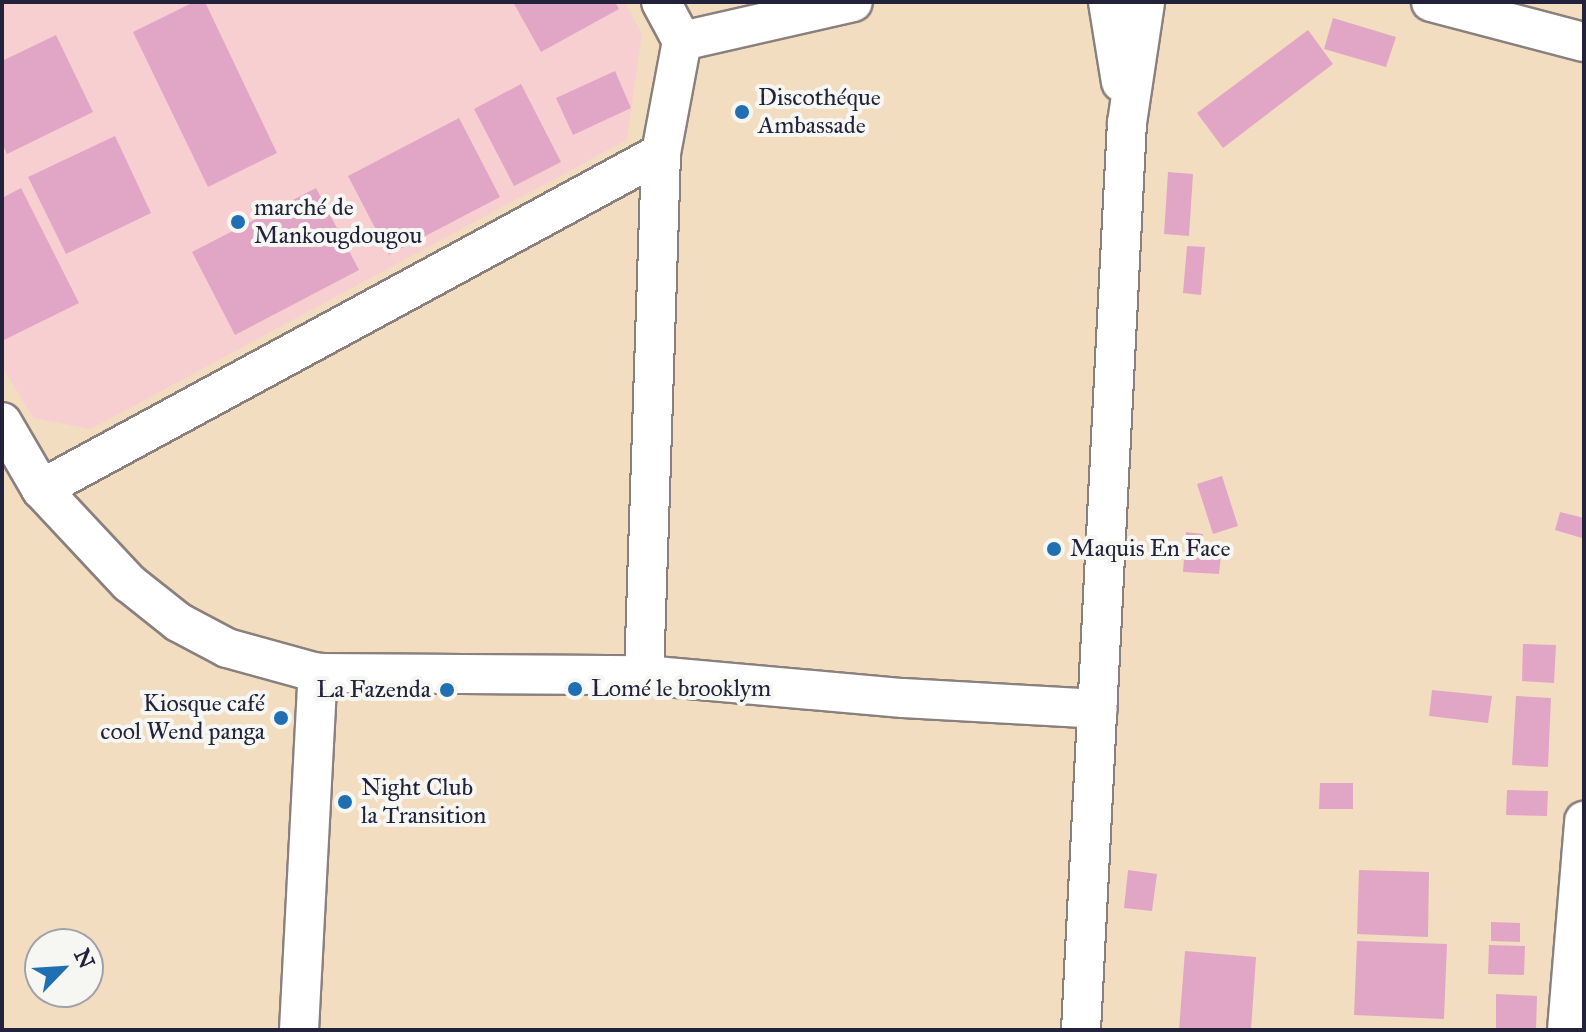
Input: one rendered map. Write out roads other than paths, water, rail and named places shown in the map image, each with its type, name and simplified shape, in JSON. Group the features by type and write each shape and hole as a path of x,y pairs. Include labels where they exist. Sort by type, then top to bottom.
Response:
{"street":[{"path":"644,675 661,153 682,41 661,2"},
{"path":"682,41 853,2"},
{"path":"1108,2 1127,123"},
{"path":"1081,1030 1127,123 1145,2"},
{"path":"1431,2 1584,42"},
{"path":"41,489 661,153"},
{"path":"2,422 41,489 129,583 178,622 227,648 318,673 644,675 903,698 1098,709"},
{"path":"299,1030 318,673"},
{"path":"1567,1030 1584,821"}],"place":[{"name":"Discothéque Ambassade","path":"742,112"},
{"name":"marché de Mankougdougou","path":"238,222"},
{"name":"Maquis En Face","path":"1054,549"},
{"name":"Lomé le brooklym","path":"575,689"},
{"name":"La Fazenda","path":"447,690"},
{"name":"Kiosque café cool Wend panga","path":"281,718"},
{"name":"Night Club la Transition","path":"345,802"}]}
